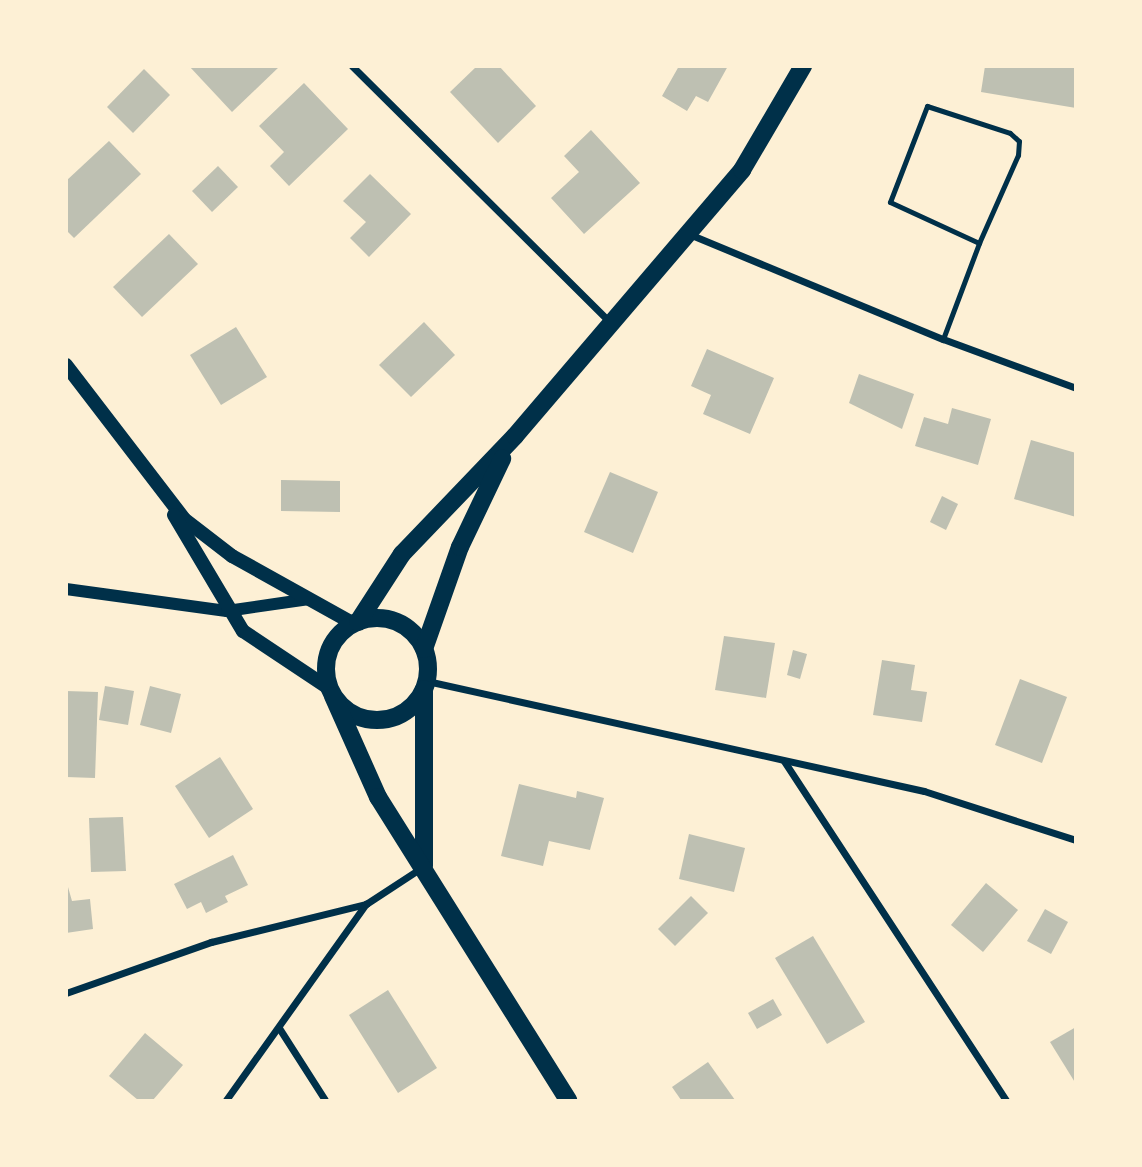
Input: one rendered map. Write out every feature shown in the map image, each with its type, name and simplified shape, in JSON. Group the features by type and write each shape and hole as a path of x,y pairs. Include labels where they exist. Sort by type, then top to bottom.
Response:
{"main road":[{"path":"356,623 402,554 515,436 756,151 803,66"},
{"path":"66,365 167,501 227,611 253,640 332,692 350,712 376,720 403,713 425,685"},
{"path":"424,866 424,649 471,522 515,436"},
{"path":"167,501 232,556 356,623"},
{"path":"424,649 412,632 397,622 375,618 356,623 339,635 327,656 332,692 367,777 568,1101"}],"street":[{"path":"352,66 612,323"},
{"path":"688,234 943,339 1076,388"},
{"path":"66,589 227,611 309,599"},
{"path":"425,685 951,798 1076,840"},
{"path":"784,761 1006,1101"},
{"path":"66,993 242,932 366,904 424,866"},
{"path":"226,1101 366,904"},
{"path":"279,1028 325,1101"}],"lane":[{"path":"943,339 979,243 1018,155 1019,141 1010,133 927,106 890,202 979,243"}],"building":[{"path":"189,66 280,66 232,112"},
{"path":"477,66 499,66 536,106 498,143 450,92"},
{"path":"679,66 728,66 708,102 696,96 687,111 662,96"},
{"path":"985,66 1076,66 1076,108 981,92"},
{"path":"144,69 170,95 133,133 107,107"},
{"path":"304,83 348,129 289,186 270,166 284,152 259,126"},
{"path":"591,130 640,183 584,234 551,198 579,172 564,156"},
{"path":"109,141 141,174 74,238 66,230 66,181"},
{"path":"218,166 238,187 212,212 192,191"},
{"path":"370,174 411,214 369,257 350,238 366,222 343,201"},
{"path":"169,234 198,264 142,317 113,287"},
{"path":"424,322 455,355 411,397 379,365"},
{"path":"236,327 267,377 221,405 190,355"},
{"path":"707,349 774,378 750,434 703,414 711,395 691,386"},
{"path":"859,374 914,394 902,429 849,403"},
{"path":"952,408 991,419 978,465 915,446 924,417 948,424"},
{"path":"1031,440 1076,453 1076,517 1014,499"},
{"path":"610,472 658,492 633,553 584,532"},
{"path":"281,480 340,481 340,512 281,511"},
{"path":"942,496 958,504 946,530 930,522"},
{"path":"724,636 775,643 766,698 715,690"},
{"path":"793,650 807,654 800,679 787,675"},
{"path":"882,660 915,665 911,690 927,692 922,722 873,715"},
{"path":"1020,679 1067,697 1042,763 995,745"},
{"path":"105,686 134,691 128,725 99,720"},
{"path":"150,686 181,694 171,733 140,725"},
{"path":"66,691 98,692 95,778 66,777"},
{"path":"220,757 253,809 209,838 175,786"},
{"path":"519,784 576,798 577,791 604,798 590,850 549,841 543,866 501,856"},
{"path":"123,817 126,871 91,872 89,818"},
{"path":"689,834 745,848 734,892 679,879"},
{"path":"233,855 248,885 225,896 228,902 206,913 201,902 187,909 174,884"},
{"path":"66,880 72,901 90,899 93,929 66,933"},
{"path":"986,883 1018,910 983,952 951,925"},
{"path":"691,896 708,913 675,946 658,929"},
{"path":"1045,909 1068,922 1051,954 1027,941"},
{"path":"813,936 865,1022 827,1044 775,958"},
{"path":"388,990 437,1068 398,1093 349,1015"},
{"path":"773,999 782,1015 757,1029 748,1013"},
{"path":"1076,1027 1076,1084 1050,1042"},
{"path":"145,1033 183,1065 153,1100 138,1100 109,1076"},
{"path":"708,1062 735,1100 681,1100 672,1087"}]}
